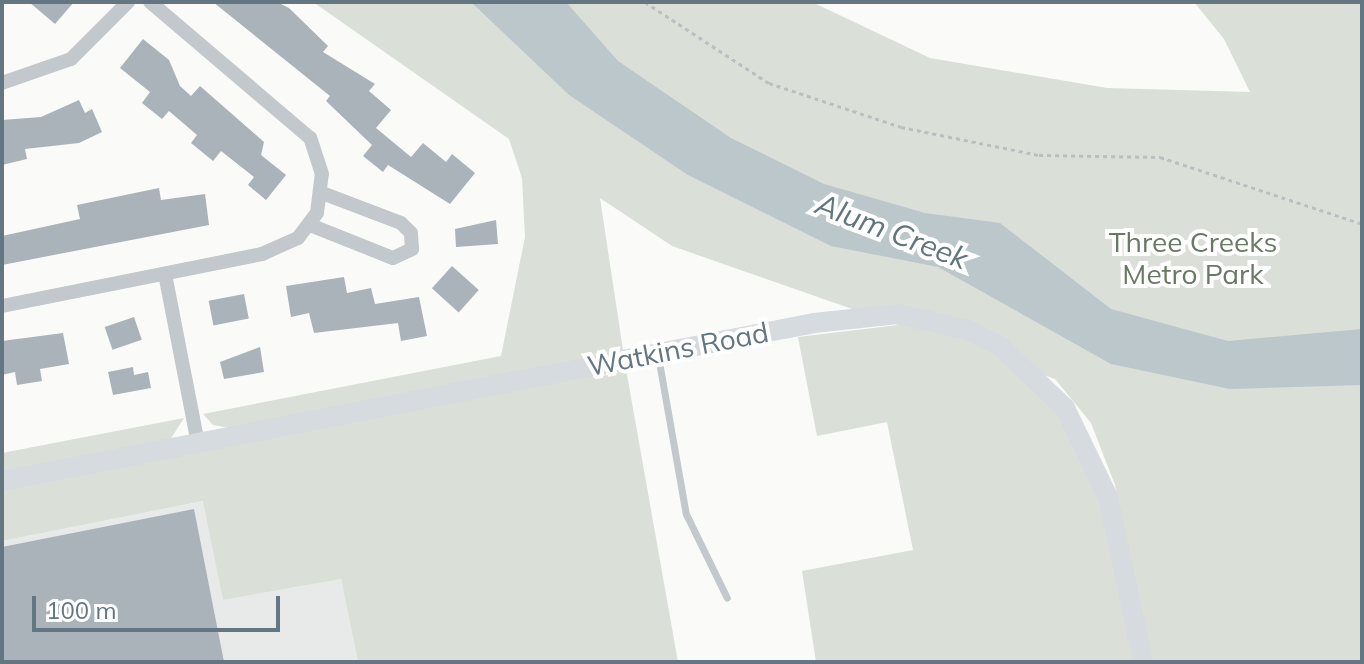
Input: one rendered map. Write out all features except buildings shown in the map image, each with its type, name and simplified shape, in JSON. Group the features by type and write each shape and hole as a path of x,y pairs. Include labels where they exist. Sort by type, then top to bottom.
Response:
{"street":[{"path":"2,83 71,59 128,2"},
{"path":"2,306 262,254 313,219 322,193 310,138 150,2"},
{"path":"313,219 393,258 412,249 411,233 401,223 322,193"},
{"path":"165,274 198,443"},
{"name":"Watkins Road","path":"2,481 861,315 898,314 968,330 1000,346 1046,385 1087,441 1117,528 1143,662"}],"lane":[{"path":"658,354 686,514 727,598"}],"path":[{"path":"645,2 769,83 901,127 1039,155 1160,157 1362,224"}],"shaded area":[{"path":"204,501 223,600 341,579 358,662 2,662 2,541"}],"green space":[{"name":"Three Creeks Metro Park","path":"313,2 812,2 930,58 1107,88 1250,92 1224,39 1194,2 1362,2 1362,662 1151,662 1115,485 1091,423 1055,379 1006,362 1039,389 1077,438 1102,506 1134,662 816,662 802,571 913,550 887,422 817,436 798,337 898,325 672,246 600,198 623,350 230,428 213,425 203,414 501,356 525,237 522,178 509,139"},
{"path":"626,369 678,662 358,662 341,579 223,600 203,501 2,541 2,490"},
{"path":"184,418 170,440 2,473 2,453"}],"water":[{"name":"Alum Creek","path":"471,2 566,2 618,61 731,138 824,184 925,213 1000,223 1111,309 1228,341 1362,329 1362,385 1230,389 1111,364 938,267 831,246 688,175 569,95"}]}
